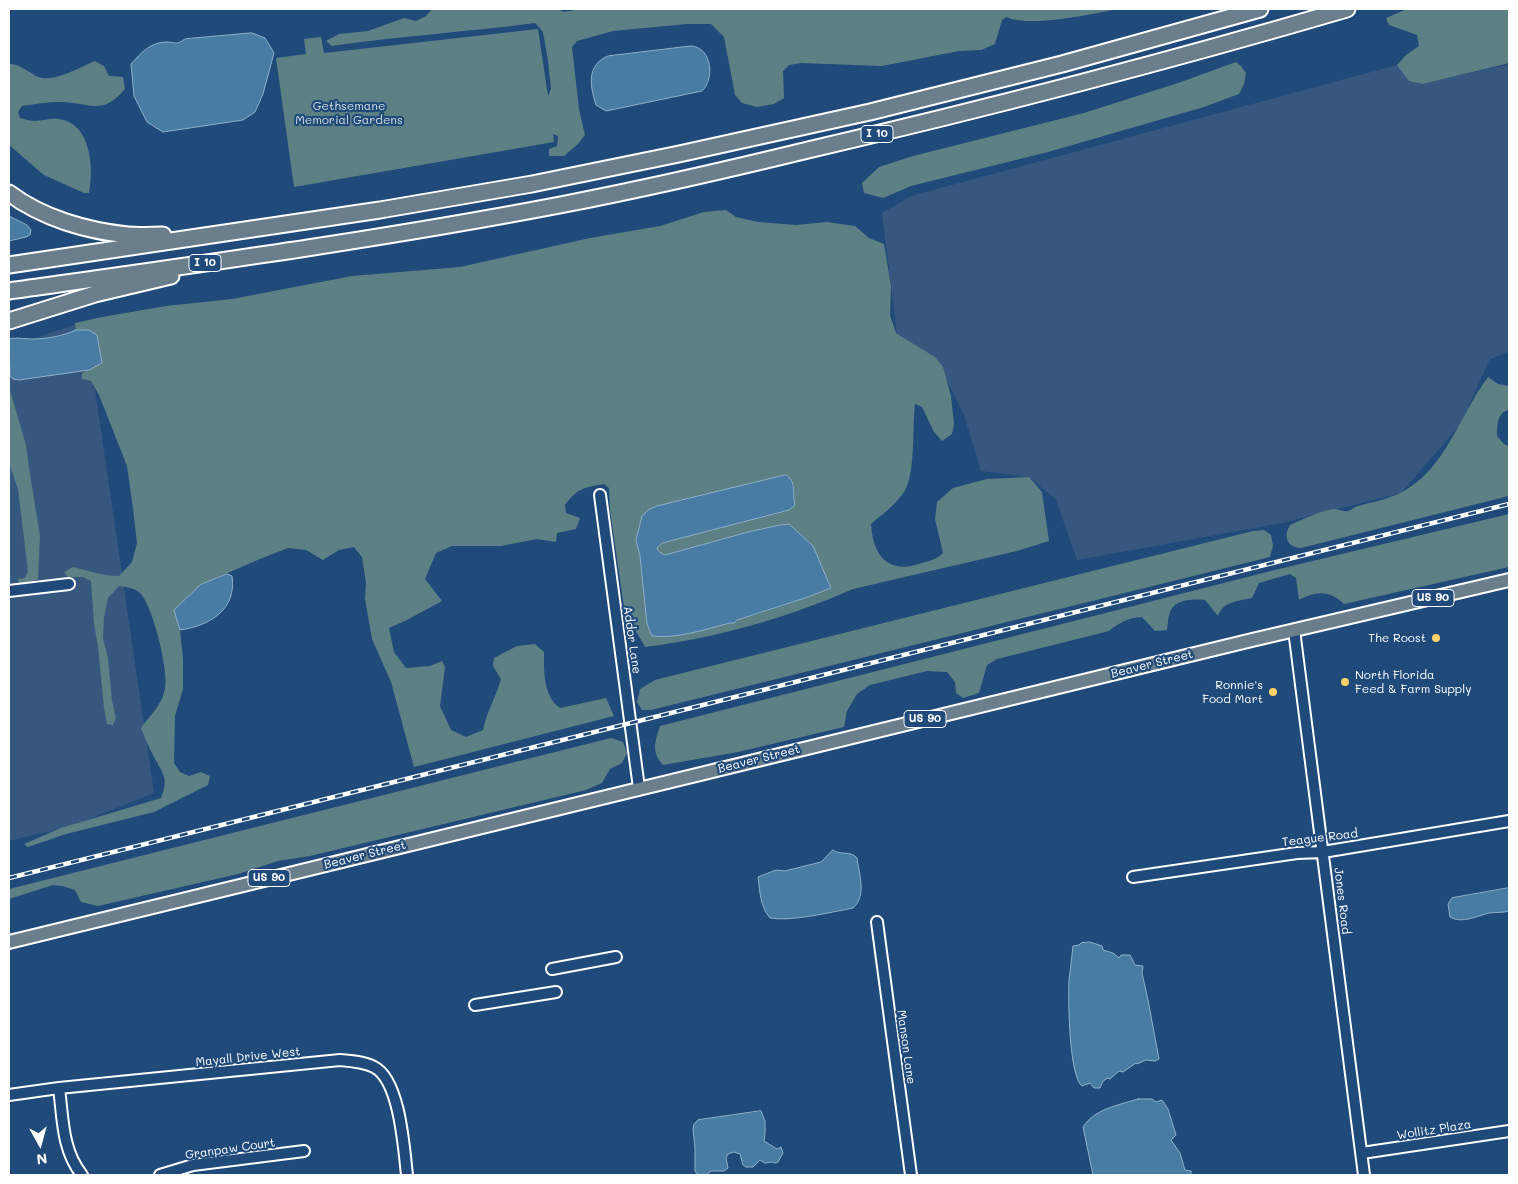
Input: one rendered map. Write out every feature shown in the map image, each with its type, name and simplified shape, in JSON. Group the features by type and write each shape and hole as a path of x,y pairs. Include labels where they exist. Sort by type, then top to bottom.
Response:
{"highway":[{"name":"I 10","path":"9,264 380,210 532,184 870,112 1062,64 1260,9"},
{"name":"I 10","path":"9,291 248,256 549,207 665,184 956,116 1137,69 1348,9"},
{"path":"9,193 39,210 84,228 128,235 166,235 225,226 261,228"},
{"path":"9,320 95,294 154,281 248,256"}],"main road":[{"name":"Beaver Street","path":"9,942 639,788 1509,580"}],"street":[{"name":"Addor Lane","path":"600,495 639,788"},
{"path":"9,591 69,584"},
{"name":"Jones Road","path":"1294,630 1364,1175"},
{"name":"Teague Road","path":"1133,877 1297,853 1323,852 1509,821"},
{"name":"Manson Lane","path":"876,922 911,1175"},
{"path":"552,969 616,957"},
{"path":"475,1005 556,992"},
{"name":"Mayall Drive West","path":"9,1095 59,1088 340,1060 361,1062 376,1068 382,1074 397,1104 407,1175"},
{"path":"59,1088 66,1147 71,1159 82,1175"},
{"name":"Wollitz Plaza","path":"1362,1153 1509,1130"},
{"name":"Granpaw Court","path":"160,1175 193,1165 304,1151"}],"shaded area":[{"path":"252,33 265,38 274,53 263,94 255,112 243,120 163,132 147,122 134,96 131,64 142,52 161,42 177,43 185,39"},
{"path":"691,46 703,52 709,64 709,79 702,91 606,111 596,105 591,84 593,70 601,60 608,56"},
{"path":"1509,64 1509,352 1490,359 1460,425 1401,493 1282,523 1077,560 1056,500 1029,477 981,471 964,415 935,357 897,333 882,213 911,196 1397,65 1423,84"},
{"path":"9,216 27,225 31,230 30,235 9,241"},
{"path":"85,321 154,793 72,826 9,841 9,347"},
{"path":"76,330 89,330 97,335 102,363 89,370 19,380 13,379 10,376 9,339 49,338"},
{"path":"786,475 793,484 795,505 789,510 662,543 657,549 665,555 748,532 789,524 813,546 831,588 737,620 734,623 682,635 652,636 647,624 640,556 636,540 642,516 648,510 657,506"},
{"path":"227,574 232,576 232,588 230,598 225,607 211,620 201,625 180,630 174,610 200,585"},
{"path":"833,850 839,853 851,854 857,858 861,891 860,897 853,908 800,918 770,918 762,904 758,877 776,870 785,871 821,862"},
{"path":"1509,888 1509,911 1489,913 1464,920 1450,917 1448,904 1452,898"},
{"path":"1090,942 1102,946 1103,950 1113,953 1119,958 1121,955 1130,955 1135,965 1143,966 1142,973 1159,1059 1136,1063 1123,1072 1119,1071 1110,1079 1108,1078 1103,1081 1100,1088 1094,1088 1090,1083 1082,1086 1074,1068 1070,1036 1069,981 1073,946"},
{"path":"1138,1099 1152,1099 1156,1102 1162,1100 1168,1109 1176,1135 1171,1140 1180,1153 1185,1170 1191,1171 1191,1175 1093,1175 1083,1127 1100,1112"},
{"path":"761,1111 765,1121 764,1141 777,1149 781,1147 783,1153 778,1162 765,1163 760,1160 753,1167 746,1167 743,1165 740,1154 734,1152 728,1154 726,1158 728,1168 724,1171 711,1171 706,1175 697,1174 695,1171 693,1129 694,1124 698,1120"}],"green space":[{"name":"Gethsemane Memorial Gardens","path":"432,9 558,9 564,12 580,9 1119,9 1046,21 1017,20 1006,17 1002,20 995,44 981,50 959,51 882,66 801,63 789,65 783,71 784,98 774,104 757,107 742,103 735,95 724,37 711,24 687,24 613,31 577,41 572,47 579,109 585,135 564,156 549,156 549,149 557,146 558,136 553,134 554,142 294,187 276,58 306,54 304,39 321,37 324,53 538,29 548,96 551,89 543,32 535,23 332,46 326,41 339,34 368,31 404,18 416,21 426,16"},
{"path":"1407,9 1509,9 1509,63 1423,84 1409,81 1397,65 1406,55 1419,46 1417,35 1389,25 1386,18"},
{"path":"95,61 104,66 109,76 123,77 125,89 117,98 109,103 95,106 61,102 22,106 18,112 20,118 35,121 59,119 70,122 78,129 88,148 90,160 89,193 84,193 44,175 9,145 9,64 17,65 38,77 52,78"},
{"path":"1236,62 1246,73 1244,84 1239,94 1204,107 1048,152 911,186 883,198 864,193 862,183 879,167 913,156 1084,113"},
{"path":"726,210 736,217 758,222 796,225 827,222 855,226 869,238 884,244 891,286 890,315 896,333 935,357 943,367 951,396 954,424 952,434 942,441 934,432 922,407 915,404 912,462 908,484 897,501 871,524 875,545 884,560 891,564 910,566 931,561 941,555 943,553 935,519 937,502 953,488 987,479 1029,477 1042,492 1049,541 1017,551 853,589 777,618 725,632 645,647 625,614 610,510 609,488 604,484 586,488 573,495 565,505 566,513 580,518 576,529 557,533 556,542 537,539 501,546 452,546 436,553 425,579 442,601 389,628 394,652 406,668 430,666 442,661 445,667 440,706 451,730 466,737 483,730 499,686 501,679 493,666 494,658 517,646 535,644 544,652 547,690 554,703 560,708 606,698 614,716 414,767 391,682 372,639 365,599 366,583 362,557 354,547 339,550 323,560 306,550 288,548 200,585 175,610 180,630 183,659 183,689 175,716 174,763 180,772 189,776 201,772 210,776 208,785 154,812 66,834 28,847 24,844 61,828 161,798 165,786 164,776 141,728 161,700 166,680 159,639 145,600 135,590 119,586 108,598 104,617 103,639 108,658 112,701 116,718 113,725 107,724 94,624 91,581 83,577 68,577 64,572 73,567 119,576 132,562 137,543 127,466 99,395 91,381 82,379 82,373 102,363 97,336 89,330 76,330 75,323 166,306 232,299 352,276 460,267 590,238 660,226 704,212","holes":["786,475 794,485 794,505 789,510 662,543 657,548 660,553 665,555 748,532 788,524 809,542 831,588 800,600 722,624 679,635 653,636 647,624 640,556 636,540 648,510"]},
{"path":"1488,377 1498,384 1509,386 1509,410 1500,416 1497,436 1504,444 1509,446 1509,496 1301,548 1292,546 1287,537 1290,525 1327,510 1348,511 1402,492 1417,482 1430,470 1441,455"},
{"path":"9,387 26,445 40,536 38,579 23,584 19,583 18,579 25,578 28,571 18,489 9,463"},
{"path":"1509,514 1509,567 1344,604 1333,596 1322,593 1299,600 1296,578 1290,574 1259,583 1252,598 1237,601 1224,607 1218,616 1205,600 1186,600 1174,606 1171,610 1167,630 1155,631 1142,617 1132,618 1109,631 997,659 987,665 979,693 963,698 956,693 955,682 947,672 927,671 870,685 857,694 847,711 844,727 738,752 663,765 655,751 660,726 1275,570"},
{"path":"1264,530 1271,535 1273,546 1270,557 651,710 642,710 637,702 640,689 655,680 1253,531"},
{"path":"611,738 623,742 627,753 622,763 610,769 602,783 586,790 310,856 278,861 238,874 98,906 81,902 75,890 53,885 9,899 9,889"}],"railway":[{"path":"9,878 1509,504"}],"place":[{"name":"The Roost","path":"1436,638"},
{"name":"North Florida Feed & Farm Supply","path":"1345,682"},
{"name":"Ronnie's Food Mart","path":"1273,692"}]}
